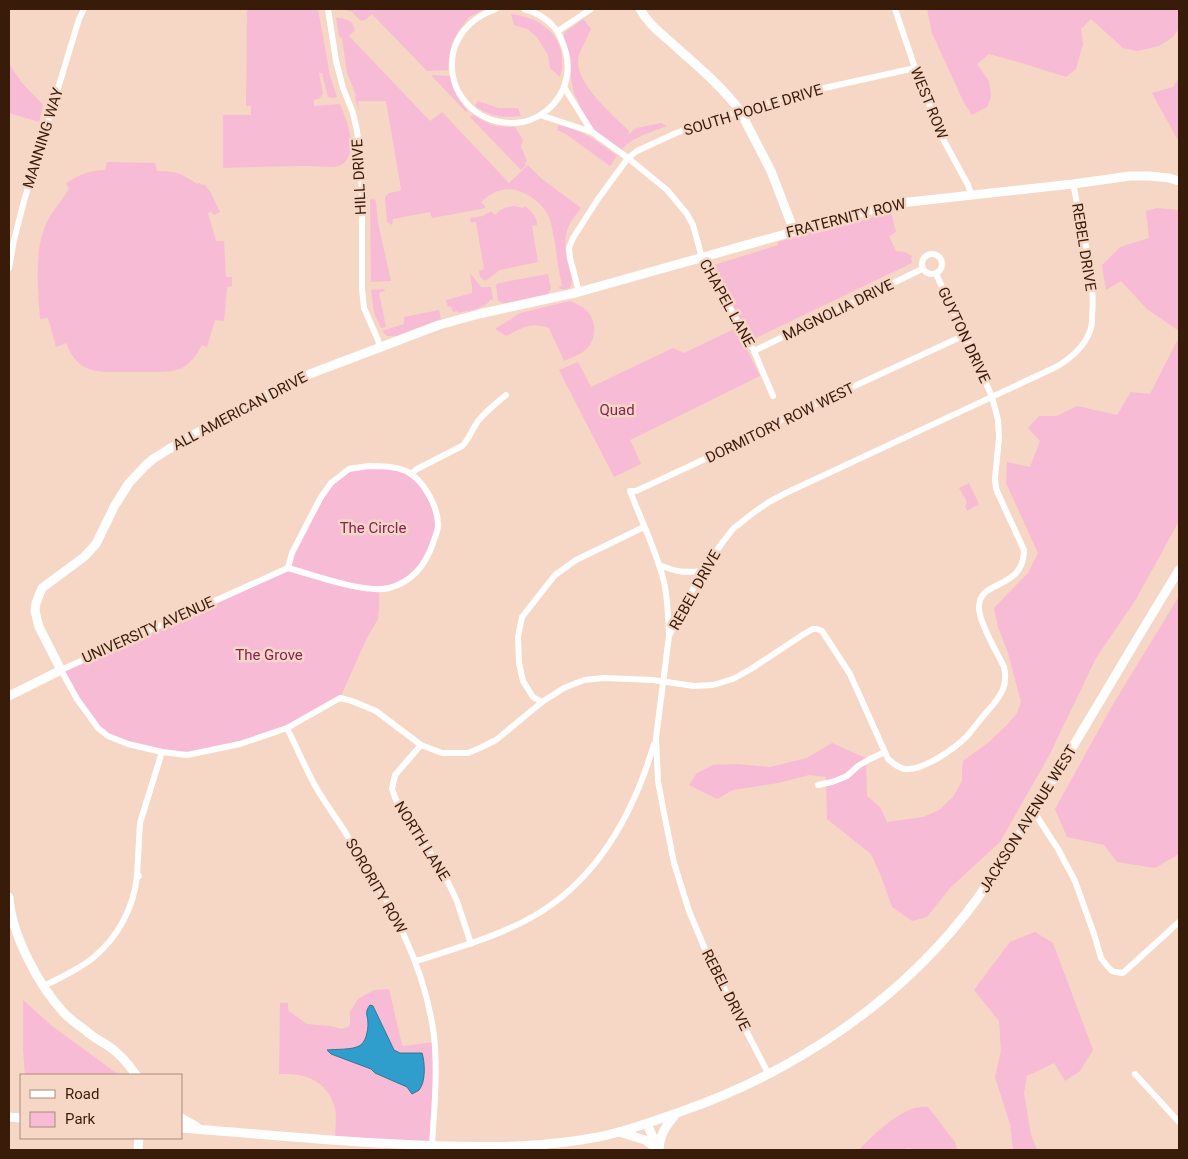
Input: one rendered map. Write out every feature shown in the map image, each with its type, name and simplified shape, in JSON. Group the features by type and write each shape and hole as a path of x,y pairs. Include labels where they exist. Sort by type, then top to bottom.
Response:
{"street":[{"name":"MANNING WAY","path":"9,268 24,201 79,19 84,9"},
{"name":"HILL DRIVE","path":"328,9 342,88 353,113 357,131 361,165 361,264 364,308 380,347"},
{"path":"496,9 482,14 468,25 458,38 454,49 452,73 463,99 472,110 485,118 500,122 516,123 533,119 550,107 558,98 568,75 566,50 558,31 544,17 524,9"},
{"path":"558,31 591,9"},
{"path":"640,9 654,27 734,102 771,171 794,231"},
{"name":"WEST ROW","path":"895,9 915,68 943,139 971,194"},
{"name":"SOUTH POOLE DRIVE","path":"579,292 570,258 569,248 573,238 628,158 637,151 676,133 740,111 797,94 915,68"},
{"name":"CHAPEL LANE","path":"564,87 592,132"},
{"name":"CHAPEL LANE","path":"540,115 592,132 667,190 687,214 693,225 702,258 754,350 773,396"},
{"name":"FRATERNITY ROW","path":"579,292 885,206 1130,176 1169,178 1179,181"},
{"name":"REBEL DRIVE","path":"769,1075 710,961 689,911 673,856 657,774 656,738 669,636 702,571 733,529 753,513 796,488 1056,367 1076,352 1084,343 1091,330 1093,286 1072,184"},
{"name":"GUYTON DRIVE","path":"929,254 936,255 941,260 941,269 936,274 927,273 922,269 921,263 923,258 929,254"},
{"name":"MAGNOLIA DRIVE","path":"754,350 922,269"},
{"name":"GUYTON DRIVE","path":"885,752 893,764 905,769 923,765 954,748 998,700 1006,676 1004,667 980,616 979,605 982,596 987,591 1017,574 1022,566 1024,550 996,489 995,478 999,438 998,420 992,397 936,274"},
{"name":"ALL AMERICAN DRIVE","path":"60,670 38,627 34,611 42,588 84,557 96,544 115,504 129,483 153,459 278,387 299,377 439,325 479,314 579,292"},
{"name":"DORMITORY ROW WEST","path":"669,636 664,579 630,492 696,464 784,419 965,335"},
{"path":"411,474 462,446 480,419 506,395"},
{"path":"368,466 404,470 411,474 425,488 432,500 438,525 432,546 424,562 414,575 403,582 389,588 368,589 288,568 292,554 321,498 331,483 349,469 368,466"},
{"path":"542,702 533,697 523,681 519,663 518,637 522,617 555,575 576,560 644,527"},
{"path":"659,565 683,573 702,571"},
{"name":"UNIVERSITY AVENUE","path":"9,696 60,670 288,568"},
{"name":"JACKSON AVENUE WEST","path":"182,1128 432,1148 518,1146 554,1143 598,1137 647,1124 711,1102 769,1075 811,1051 883,998 943,940 976,901 1008,855 1179,570"},
{"path":"60,670 77,699 98,728 108,736 128,744 162,752 187,755 240,744 287,728 340,698 376,711 421,745 442,753 468,753 496,740 542,702 564,688 584,680 604,678 694,686 713,685 733,680 804,634 817,629 822,630 850,674 885,752 858,766 847,776 818,785"},
{"name":"SORORITY ROW","path":"287,728 319,792 385,896 401,926 415,960 426,997 434,1037 436,1072 432,1148"},
{"path":"415,960 471,944 505,930 535,915 577,883 613,839 629,811 644,778 656,738"},
{"name":"NORTH LANE","path":"421,745 395,775 392,789 396,800 443,872 457,901 471,944"},
{"path":"44,986 79,967 94,956 121,926 136,886 140,823 162,752"},
{"path":"644,778 657,774"},
{"path":"1034,812 1058,849 1075,881 1087,911 1101,958 1108,968 1115,972 1123,973 1179,922"},
{"path":"9,897 11,912 19,939 30,962 51,996 65,1013 120,1056 136,1074"},
{"path":"1134,1074 1179,1122"},
{"path":"659,1150 659,1141 662,1134 676,1114"},
{"path":"182,1119 202,1129"},
{"path":"647,1124 659,1150"},
{"path":"619,1132 645,1140 659,1150"}],"green space":[{"path":"247,9 318,9 330,76 337,97 328,97 322,73 319,73 323,94 319,99 314,100 314,106 340,104 348,125 351,141 349,156 343,164 334,167 223,168 223,115 251,115 251,106 246,106"},
{"path":"343,9 485,9 469,17 459,30 452,42 448,70 427,71 372,14 361,21 352,12"},
{"path":"927,9 1179,9 1179,29 1173,37 1159,46 1137,51 1123,48 1091,19 1081,29 1083,44 1076,69 1066,77 989,54 977,64 989,81 991,97 987,107 972,115 964,103 932,33"},
{"path":"511,14 540,23 554,36 562,54 560,77 550,68 548,55 537,37 527,29 514,25"},
{"path":"336,18 345,19 352,24 355,30 349,36 430,121 442,112 509,183 528,165 542,179 581,208 570,223 566,236 566,256 572,279 570,288 565,290 558,288 562,286 549,217 540,204 531,197 516,190 506,189 489,196 481,202 485,208 481,209 432,218 430,212 393,219 392,225 387,222 385,197 389,193 400,191 401,189 386,101 358,101 359,111 355,98 356,95 347,73 342,38 339,36"},
{"path":"583,19 591,29 581,49 578,61 579,70 589,89 629,131 628,135 636,128 661,123 667,126 634,139 621,152 592,132 574,93 571,80 571,59 564,33"},
{"path":"9,64 22,83 43,105 39,122 9,113"},
{"path":"431,75 450,76 454,90 467,110 466,112"},
{"path":"1179,77 1179,142 1152,93 1173,87"},
{"path":"478,101 498,108 518,108 521,116 502,117 492,115 475,106"},
{"path":"473,115 491,125 515,127 523,140 521,147 527,161 521,170 470,117"},
{"path":"559,125 590,137 617,156 610,166 566,134 557,130"},
{"path":"107,162 155,163 157,171 174,172 183,175 197,184 204,184 211,193 220,212 214,215 211,211 208,213 216,241 224,241 226,277 232,277 232,286 227,287 224,321 215,320 207,347 202,345 191,361 180,369 167,372 101,372 87,368 77,361 66,343 56,347 48,318 40,319 38,268 44,229 49,218 69,189 66,183 94,171 105,170"},
{"path":"373,199 376,202 378,223 391,281 371,282 370,200"},
{"path":"514,206 523,208 525,206 535,216 537,225 532,226 538,262 500,270 485,281 480,277 479,271 484,269 476,222 471,223 470,218 483,216 491,211 495,215 503,209"},
{"path":"1157,208 1179,210 1179,331 1147,309 1121,281 1106,290 1102,265 1120,247 1149,238 1146,211"},
{"path":"891,212 896,232 889,236 896,251 905,252 912,256 912,263 756,338 751,338 711,266 778,245 778,242 820,229 822,232"},
{"path":"470,273 481,287 491,287 493,300 476,309 458,313 457,311 453,312 451,306 448,307 446,300 472,293"},
{"path":"548,274 551,289 548,294 506,303 498,300 496,285 499,283"},
{"path":"384,289 385,291 379,293 386,327 381,328 374,313 371,290"},
{"path":"570,301 583,308 590,315 594,324 594,334 591,343 586,349 564,361 549,328 531,325 506,336 495,329 520,313"},
{"path":"439,310 441,319 396,336 387,336 382,331 404,324 404,317"},
{"name":"Quad","path":"736,328 760,376 630,440 641,464 614,477 559,370 578,362 591,387 673,348 684,353"},
{"path":"1179,337 1179,521 1136,599 1096,658 1050,754 1000,842 950,888 927,917 912,921 892,907 871,854 827,819 826,777 809,775 778,783 733,790 717,799 689,785 697,773 713,765 736,764 770,767 807,758 832,743 866,758 867,796 880,807 887,822 923,817 939,810 953,797 962,781 963,761 989,742 1008,724 1017,713 1021,702 994,608 1028,573 1038,553 1006,483 1007,462 1030,467 1040,441 1028,428 1039,416 1057,416 1077,406 1117,415 1131,392 1150,394"},
{"name":"The Grove","path":"368,466 404,471 425,488 438,525 425,562 403,582 379,589 378,619 366,640 340,698 301,721 260,738 187,755 128,744 98,728 61,670 288,568 321,497 349,469"},
{"path":"969,483 979,504 967,511 965,506 967,502 959,488"},
{"path":"1179,596 1179,854 1155,868 1117,862 1104,845 1067,837 1055,809 1112,706"},
{"path":"1035,932 1053,943 1093,1050 1080,1071 1065,1081 1054,1063 1027,1076 1024,1093 1031,1135 1037,1150 1013,1150 1010,1124 995,1077 1001,1051 999,1021 974,990 1010,942"},
{"path":"389,989 402,1045 434,1042 432,1146 335,1140 335,1109 326,1090 310,1078 279,1074 280,1003 288,1003 288,1010 307,1024 342,1029 350,1025 350,1012 358,999 374,990"},
{"path":"23,1000 52,1026 118,1074 25,1074"},
{"path":"928,1107 955,1142 957,1150 914,1150 909,1148 903,1150 859,1150 877,1132 898,1116 914,1108"}],"water":[{"path":"370,1005 373,1006 394,1050 400,1053 422,1053 424,1061 423,1082 419,1090 412,1094 407,1087 375,1073 371,1069 331,1054 327,1050 352,1048 361,1044 367,1033 367,1012"}],"park label":[{"name":"The Circle","path":"373,528"}]}
